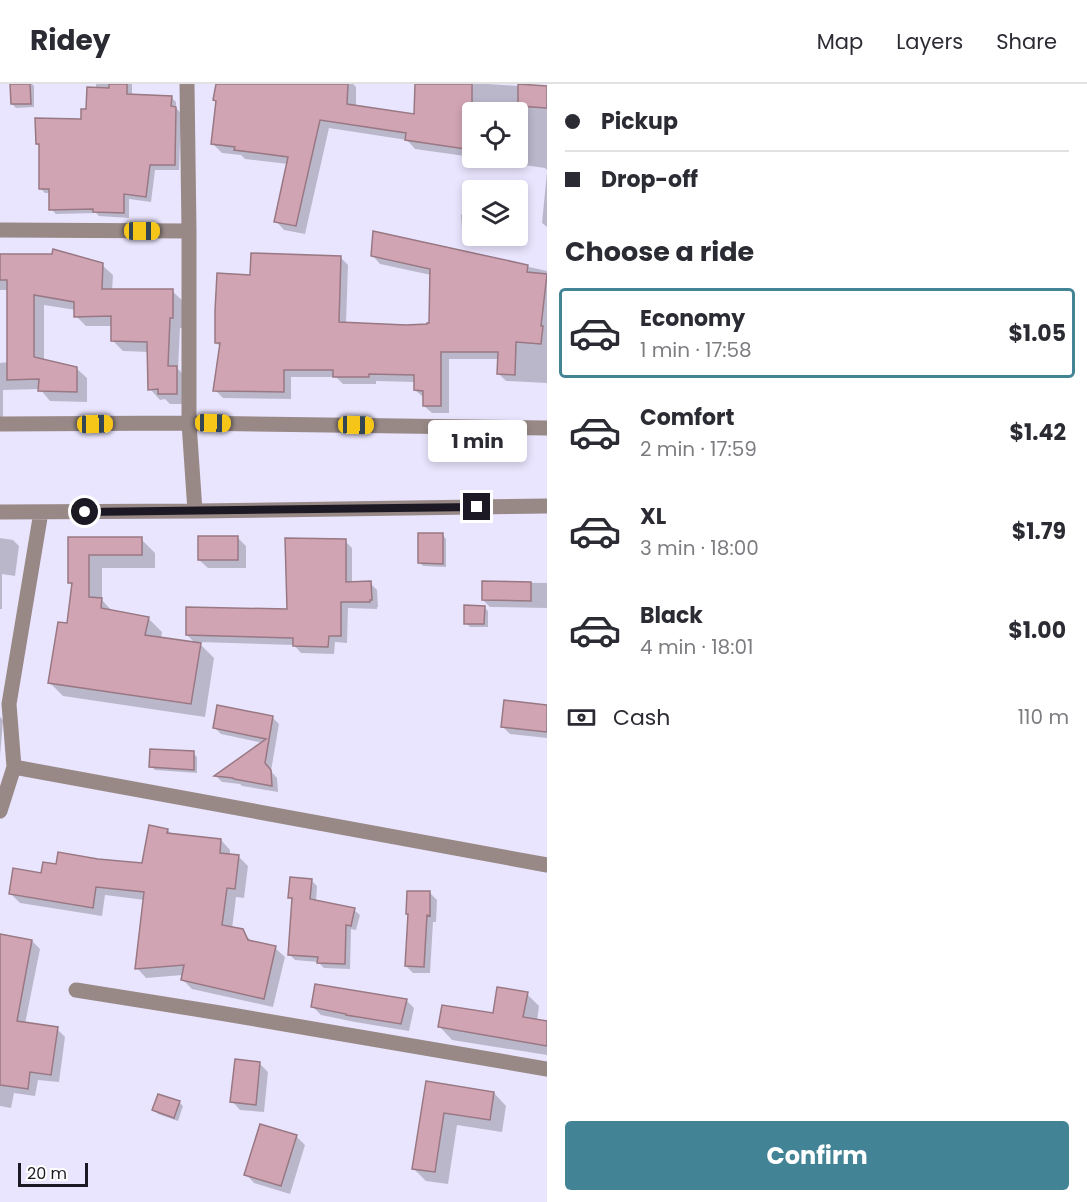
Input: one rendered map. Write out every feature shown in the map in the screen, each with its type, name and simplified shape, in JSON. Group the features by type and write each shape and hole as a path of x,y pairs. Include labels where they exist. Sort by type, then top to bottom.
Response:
{"street":[{"path":"187,84 189,423 195,511"},
{"path":"0,230 189,231"},
{"path":"0,424 189,423 547,428"},
{"path":"0,512 547,506"},
{"path":"0,811 14,767 5,703 41,512"},
{"path":"14,767 547,865"},
{"path":"76,990 547,1069"}],"building":[{"path":"10,84 30,84 31,104 11,104"},
{"path":"109,84 127,84 127,94 172,96 171,106 176,107 175,165 150,165 146,197 124,194 124,213 93,212 93,209 49,210 49,189 39,189 39,144 36,144 35,118 81,119 81,109 86,109 87,87 109,88"},
{"path":"216,84 348,84 347,104 414,114 415,84 472,84 472,102 462,102 462,149 405,140 406,133 320,120 296,226 274,222 288,157 234,150 235,147 211,144 216,101 213,100"},
{"path":"518,84 547,86 547,108 528,107 528,102 518,102"},
{"path":"373,231 528,265 527,272 547,274 541,344 516,342 515,375 497,374 498,352 441,352 441,406 423,406 423,391 414,390 414,375 369,374 369,377 333,377 333,370 284,370 284,392 213,391 220,343 215,343 217,273 250,275 251,253 341,256 339,322 406,325 429,323 430,269 371,256"},
{"path":"53,249 103,263 102,289 173,289 173,318 170,318 168,366 177,366 177,394 158,394 158,389 148,390 147,342 111,341 111,316 74,317 74,302 34,295 34,357 77,367 77,392 38,391 39,379 7,380 7,280 0,280 0,254 52,254"},
{"path":"418,533 443,533 443,564 418,563"},
{"path":"198,536 238,536 238,560 198,560"},
{"path":"68,537 142,537 142,555 89,555 89,597 102,598 101,608 149,617 145,635 201,643 191,704 48,683 58,622 67,623 72,583 68,583"},
{"path":"285,538 346,539 346,582 371,581 372,600 370,602 341,602 341,636 329,636 328,647 293,646 293,638 186,635 186,607 287,609"},
{"path":"482,581 531,582 531,601 482,600"},
{"path":"464,605 485,606 484,624 464,624"},
{"path":"504,700 547,705 547,732 501,727"},
{"path":"217,705 273,716 265,763 271,770 272,786 214,776 266,739 213,728"},
{"path":"150,749 194,751 194,770 149,767"},
{"path":"149,825 168,829 167,833 221,839 220,853 239,855 235,889 227,888 222,925 243,929 248,940 276,946 264,999 181,980 184,965 135,969 144,892 96,887 93,908 9,894 13,868 41,873 43,862 56,864 58,852 142,863"},
{"path":"290,877 312,879 310,899 355,908 351,926 346,925 345,964 317,963 318,957 288,955 292,898 288,898"},
{"path":"407,891 430,891 430,916 427,915 424,967 405,966"},
{"path":"0,934 32,940 17,1021 58,1027 51,1075 30,1072 28,1089 0,1085"},
{"path":"315,984 407,999 401,1024 311,1007"},
{"path":"497,987 528,992 523,1017 547,1021 547,1046 438,1027 442,1005 493,1013"},
{"path":"235,1059 260,1062 256,1105 230,1102"},
{"path":"426,1081 494,1092 490,1120 444,1113 435,1172 412,1169"},
{"path":"158,1094 180,1101 174,1118 152,1110"},
{"path":"260,1124 297,1135 281,1186 244,1175"}],"route":[{"path":"85,512 477,507"}]}
